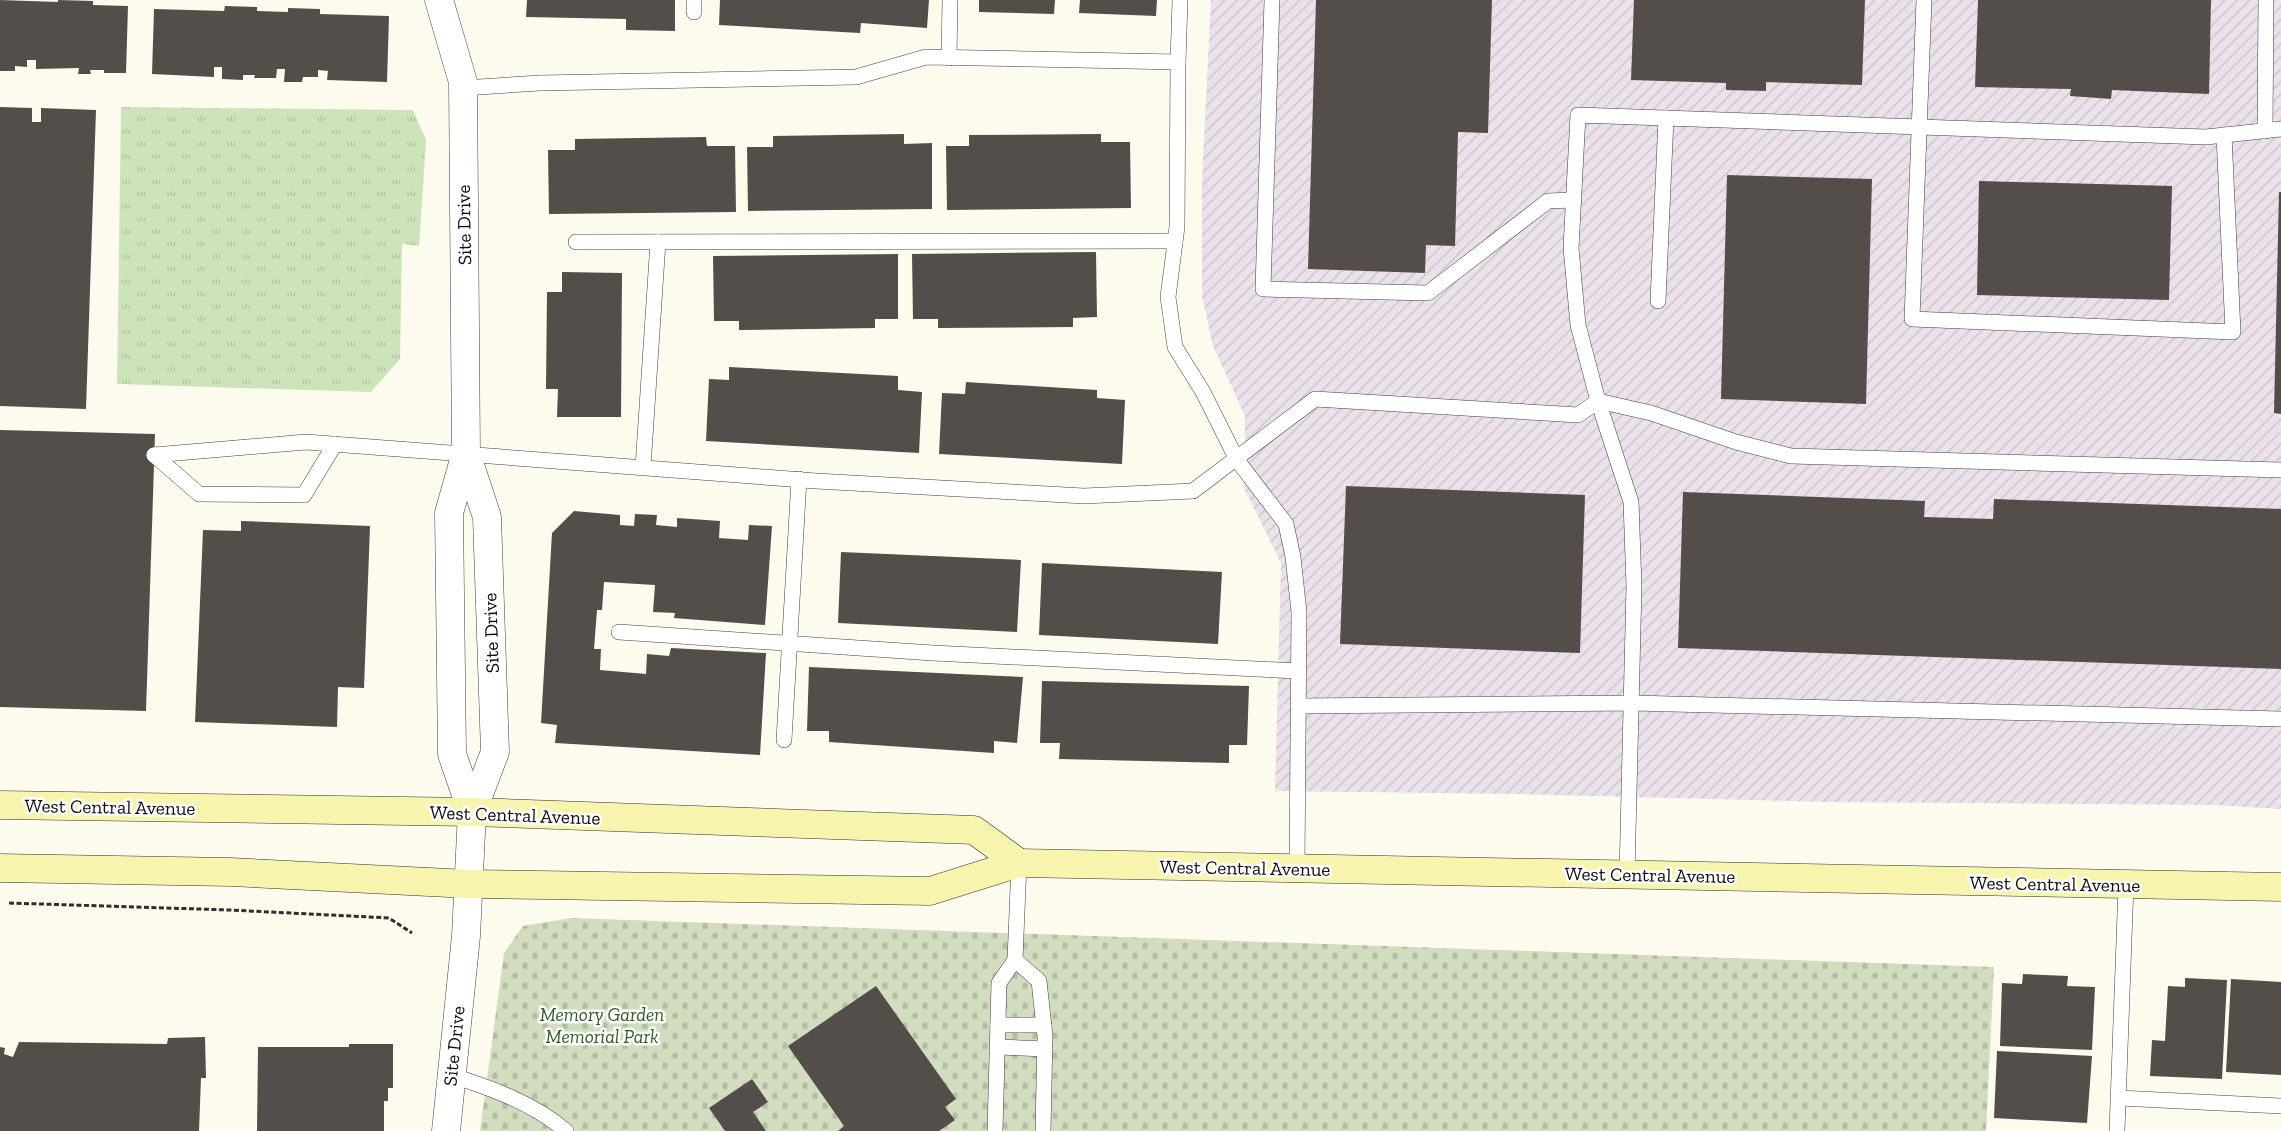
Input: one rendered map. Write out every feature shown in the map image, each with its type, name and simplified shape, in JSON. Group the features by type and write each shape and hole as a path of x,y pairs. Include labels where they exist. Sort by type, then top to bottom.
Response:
{"main road":[{"name":"West Central Avenue","path":"0,805 472,812 974,830 1019,863"},
{"name":"West Central Avenue","path":"0,868 231,872 469,884 930,891 1019,863 2281,887"}],"street":[{"name":"Site Drive","path":"439,0 463,88 466,453 449,513 452,754 472,812"},
{"name":"Site Drive","path":"446,1131 450,1075 466,936 472,812 495,752 486,517 466,453"}],"lane":[{"path":"949,58 950,0"},
{"path":"1180,0 1175,241 1168,297 1176,347 1203,392 1237,460 1286,524 1294,556 1299,612 1297,869"},
{"path":"1272,0 1263,289 1428,293 1548,201 1574,200"},
{"path":"1924,0 1912,319 2233,332 2224,135"},
{"path":"2265,131 2266,0"},
{"path":"463,88 540,83 856,78 926,57 1178,62"},
{"path":"1627,875 1634,586 1631,502 1598,401 1578,325 1571,248 1578,115 2196,137 2281,129"},
{"path":"1658,301 1666,118"},
{"path":"576,242 1175,241"},
{"path":"644,467 658,242"},
{"path":"334,444 304,495 199,494 154,455 306,442 466,453 799,479 1084,496 1193,490 1237,460 1315,399 1578,415 1598,401 1651,413 1736,442 1791,456 2281,470"},
{"path":"784,740 799,479"},
{"path":"619,632 1168,666 1298,671"},
{"path":"1298,706 1632,703 2281,718"},
{"path":"995,1131 999,983 1015,960 1019,863"},
{"path":"2118,1131 2126,885"},
{"path":"1015,960 1038,981 1045,1049 1043,1131"},
{"path":"998,1025 1044,1025"},
{"path":"998,1047 1045,1049"},
{"path":"450,1075 486,1086 525,1104 566,1131"},
{"path":"2119,1098 2281,1106"}],"path":[{"path":"0,903 230,910 388,918 412,933"}],"shaded area":[{"path":"1211,0 2281,0 2281,809 2214,805 1825,802 1515,794 1275,791 1281,563 1244,488 1245,416 1213,346 1202,296 1202,178"}],"green space":[{"path":"121,107 413,110 426,140 419,246 402,244 400,359 371,392 117,384"},
{"name":"Memory Garden Memorial Park","path":"571,918 1994,967 1986,1131 480,1131 504,953 523,926"}],"building":[{"path":"0,0 93,1 93,5 128,6 126,73 104,73 104,70 90,70 91,74 78,74 79,68 36,69 36,60 27,60 27,67 15,66 15,71 0,71"},
{"path":"527,0 675,0 675,31 626,30 626,19 526,17"},
{"path":"720,0 929,0 927,28 861,23 860,33 719,25"},
{"path":"979,0 1055,0 1054,14 979,12"},
{"path":"1080,0 1157,0 1156,16 1079,13"},
{"path":"1316,0 1492,0 1488,133 1458,132 1455,246 1426,245 1425,273 1308,269"},
{"path":"1634,0 1865,0 1862,85 1766,82 1766,91 1726,90 1726,83 1631,80"},
{"path":"1978,0 2211,0 2209,94 2112,90 2111,99 2070,96 2071,89 1975,87"},
{"path":"225,6 257,7 257,11 288,12 288,8 320,9 320,14 389,16 387,82 327,80 328,71 318,70 318,77 303,77 302,82 284,82 285,69 277,69 276,78 254,78 255,75 243,75 243,80 222,79 222,67 214,67 214,77 152,74 154,9 224,11"},
{"path":"0,107 32,108 32,122 41,122 41,108 96,110 86,409 0,406"},
{"path":"904,134 904,144 932,143 932,209 748,211 747,147 773,147 773,136"},
{"path":"1101,134 1101,142 1130,142 1131,208 947,210 946,146 969,146 969,135"},
{"path":"706,137 707,146 735,146 736,212 549,214 548,150 575,150 575,139"},
{"path":"1727,175 1872,179 1866,404 1721,399"},
{"path":"1979,181 2172,186 2169,300 1977,295"},
{"path":"2279,192 2281,192 2281,414 2274,413"},
{"path":"1096,252 1097,317 1073,318 1073,327 938,328 938,319 913,319 912,254"},
{"path":"898,254 898,319 875,319 875,328 739,330 739,321 714,321 713,256"},
{"path":"562,272 622,273 621,417 557,417 558,389 546,389 547,292 562,292"},
{"path":"729,367 898,376 898,390 922,392 919,453 706,441 709,379 729,380"},
{"path":"966,382 1097,390 1097,398 1125,400 1122,464 939,454 942,393 965,394"},
{"path":"0,430 155,434 146,711 0,707"},
{"path":"1346,486 1585,495 1580,653 1340,644"},
{"path":"1683,492 1925,501 1924,517 1993,519 1994,499 2281,509 2281,669 1678,648"},
{"path":"574,511 620,515 620,525 634,526 635,514 657,515 656,525 677,527 677,518 720,521 719,538 748,540 749,525 772,526 765,625 674,618 675,613 653,612 655,585 604,582 602,610 597,610 594,649 601,649 600,670 646,674 647,654 669,656 671,648 766,653 760,755 555,743 557,725 541,723 552,533"},
{"path":"241,521 370,526 364,688 338,687 337,727 195,722 203,530 241,531"},
{"path":"841,552 1021,560 1017,632 838,623"},
{"path":"1042,563 1222,572 1218,644 1039,635"},
{"path":"809,667 1023,677 1017,743 994,741 994,753 829,742 829,731 807,731"},
{"path":"1042,681 1249,686 1247,745 1229,745 1229,763 1059,759 1060,743 1040,743"},
{"path":"2023,974 2068,976 2067,986 2095,987 2092,1050 2000,1046 2002,983 2022,984"},
{"path":"2185,978 2227,980 2222,1079 2150,1076 2152,1040 2165,1041 2168,986 2185,987"},
{"path":"2231,979 2281,982 2281,1075 2226,1072"},
{"path":"876,986 956,1099 945,1107 955,1120 939,1131 838,1131 844,1126 788,1046"},
{"path":"205,1037 206,1078 201,1078 199,1131 0,1131 0,1047 5,1048 4,1054 13,1057 19,1042 167,1044 168,1038"},
{"path":"349,1044 393,1044 393,1088 388,1088 388,1101 384,1101 384,1131 257,1131 258,1047 349,1047"},
{"path":"1997,1051 2092,1056 2087,1123 1994,1118"},
{"path":"752,1079 768,1102 753,1112 766,1131 725,1131 709,1108"}]}
